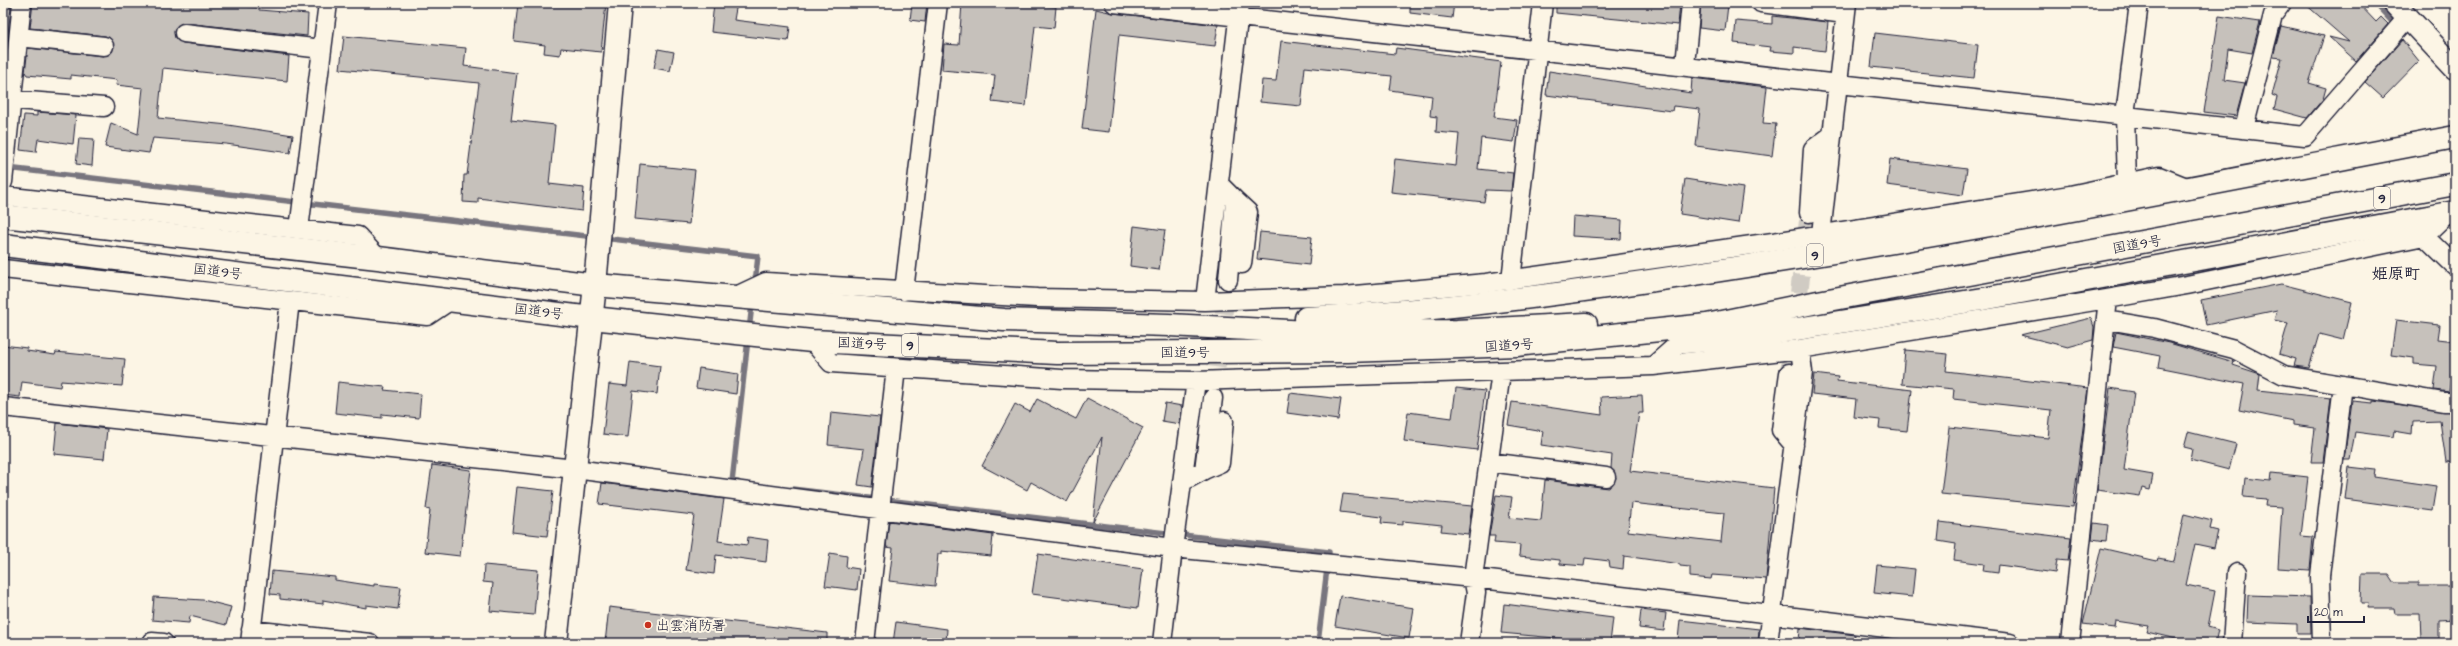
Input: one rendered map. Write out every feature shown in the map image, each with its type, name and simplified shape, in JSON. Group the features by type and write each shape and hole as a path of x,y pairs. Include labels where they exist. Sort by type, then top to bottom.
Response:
{"main road":[{"path":"556,643 592,318 620,3"},
{"path":"2401,10 2455,68"},
{"name":"9","path":"1168,325 1332,316 1452,305 1637,283 1910,240 2455,137"},
{"name":"国道9号","path":"3,245 592,318 812,340 1057,353 1348,352 1517,345 1707,326 1818,302 2455,184"},
{"name":"9","path":"1517,345 1595,349 1748,337 1983,299 2451,212"},
{"name":"国道9号","path":"3,216 378,258 595,285 731,299 1004,320 1168,325 1308,332 1457,331 1648,320 1818,302"}],"street":[{"path":"3,182 7,99 19,37 22,3"},
{"path":"299,229 328,3"},
{"path":"904,291 938,3"},
{"path":"1114,3 1239,10 1539,49 2305,136 2401,10"},
{"path":"1511,280 1539,49 1543,3"},
{"path":"1685,65 1690,3"},
{"path":"1761,3 1846,8 1821,234"},
{"path":"2127,183 2125,115 2138,3"},
{"path":"2244,128 2273,15 2282,3"},
{"path":"1205,301 1239,10"},
{"path":"184,33 322,49"},
{"path":"19,37 104,46"},
{"path":"7,99 104,107"},
{"path":"1809,213 1813,149 1832,135"},
{"path":"731,299 766,282 1037,298 1205,301 1344,296 1511,280 2070,195 2160,176 2189,188"},
{"path":"1219,184 1248,212 1242,264"},
{"path":"3,196 133,212 358,236 378,258"},
{"path":"1228,280 1235,200"},
{"path":"106,228 133,212"},
{"path":"812,340 831,363 1022,377 1196,381 1653,366 1800,349 2186,285 2424,236 2451,212"},
{"path":"1910,240 1943,214"},
{"path":"2424,236 2455,266"},
{"path":"2186,285 2219,254"},
{"path":"1637,283 1660,258"},
{"path":"112,282 143,262"},
{"path":"3,269 427,316 451,300"},
{"path":"1004,320 1037,298"},
{"path":"1958,323 1983,299"},
{"path":"2070,643 2107,320 2107,299"},
{"path":"290,301 251,636 370,643"},
{"path":"2107,320 2154,328 2234,349 2284,374 2444,402 2455,402"},
{"path":"1653,366 1679,343"},
{"path":"1768,643 1803,372 1800,349"},
{"path":"1319,376 1348,352"},
{"path":"1022,377 1057,353"},
{"path":"865,643 896,368"},
{"path":"1469,643 1476,593 1473,578 1501,372"},
{"path":"1789,373 1781,430 1794,445"},
{"path":"1162,643 1173,548 1196,381"},
{"path":"2322,643 2320,576 2343,385"},
{"path":"1204,470 1213,398"},
{"path":"3,407 575,469 1173,548 1473,578 2010,643"},
{"path":"1182,482 1220,462 1224,422"},
{"path":"1489,462 1606,477"},
{"path":"2232,643 2237,572"}],"building":[{"path":"33,3 219,3 259,8 259,10 308,14 307,36 185,23 180,24 174,31 175,38 183,43 289,56 287,81 163,68 158,118 228,125 293,135 290,153 226,144 153,138 149,153 105,147 111,123 138,134 143,88 116,85 117,80 71,75 71,79 27,75 25,72 28,48 103,56 112,52 114,47 110,38 105,36 30,28"},
{"path":"518,3 606,3 601,52 561,48 560,55 544,53 545,45 514,41"},
{"path":"714,3 737,3 734,20 790,27 788,41 711,32"},
{"path":"912,3 927,3 925,22 910,20"},
{"path":"962,3 1015,3 1056,7 1054,28 1035,26 1026,106 992,102 995,75 942,70 944,44 959,45"},
{"path":"1410,3 1454,3 1452,18 1410,13"},
{"path":"1556,3 1680,3 1678,25 1556,13"},
{"path":"1701,3 1728,5 1725,31 1699,28"},
{"path":"2304,3 2358,3 2376,22 2381,17 2388,24 2356,61 2329,37 2349,42"},
{"path":"3,6 11,7 4,70 3,69"},
{"path":"1096,9 1113,13 1218,25 1215,46 1119,35 1109,132 1082,129"},
{"path":"1772,16 1828,22 1825,51 1794,47 1794,53 1770,51 1771,47 1734,43 1736,21 1772,24"},
{"path":"2219,16 2260,22 2252,53 2228,49 2224,80 2245,83 2236,116 2204,112"},
{"path":"2281,26 2324,36 2309,83 2326,88 2323,99 2307,118 2274,109 2277,97 2272,95 2282,58 2273,57"},
{"path":"1875,33 1978,45 1974,78 1871,67"},
{"path":"344,36 466,48 464,66 517,73 511,120 555,125 549,184 584,188 582,211 478,198 478,203 463,202 464,175 467,175 479,83 340,69"},
{"path":"2402,40 2419,61 2383,98 2365,82"},
{"path":"1281,41 1395,54 1396,48 1501,62 1494,117 1517,120 1514,142 1481,138 1478,169 1513,173 1511,191 1486,190 1484,202 1391,192 1395,159 1456,166 1459,134 1436,132 1437,117 1430,116 1432,96 1390,90 1392,76 1305,67 1301,106 1260,102 1262,80 1276,81"},
{"path":"658,49 674,52 670,71 654,68"},
{"path":"1549,71 1691,93 1692,78 1767,87 1763,123 1776,124 1772,156 1696,146 1700,109 1673,106 1672,111 1546,95"},
{"path":"37,112 76,115 73,144 38,139 36,152 20,150 24,115 37,116"},
{"path":"79,138 94,139 92,166 76,164"},
{"path":"1890,159 1967,169 1963,195 1887,185"},
{"path":"640,164 695,170 689,224 635,219"},
{"path":"1685,179 1743,188 1738,223 1680,214"},
{"path":"1573,216 1622,220 1621,239 1572,236"},
{"path":"1134,226 1165,230 1159,270 1130,266"},
{"path":"1260,232 1312,237 1309,265 1257,259"},
{"path":"2281,284 2352,302 2343,340 2319,334 2309,368 2294,366 2296,359 2279,354 2288,323 2274,320 2277,310 2206,325 2201,300"},
{"path":"2091,318 2094,327 2093,340 2068,347 2020,335"},
{"path":"2396,320 2440,325 2438,339 2455,341 2449,392 2434,390 2437,366 2414,364 2414,358 2391,355"},
{"path":"2116,332 2169,343 2234,362 2233,365 2260,374 2258,390 2331,398 2323,462 2311,462 2315,428 2293,425 2293,421 2239,410 2244,384 2158,367 2160,356 2113,347"},
{"path":"3,345 27,348 27,351 55,355 56,352 125,359 122,386 61,381 60,387 22,382 20,397 3,395"},
{"path":"1905,350 1948,354 1946,371 2088,388 2073,507 1941,494 1949,427 2048,438 2051,410 1953,399 1954,389 1902,384"},
{"path":"630,362 660,366 657,394 633,391 628,437 603,434 609,384 627,386"},
{"path":"699,368 738,374 736,394 696,388"},
{"path":"1814,374 1838,377 1837,381 1912,390 1907,431 1879,428 1880,420 1854,417 1856,399 1812,394"},
{"path":"338,382 385,387 384,390 421,394 419,418 382,414 382,418 335,413"},
{"path":"1456,388 1485,391 1477,450 1404,441 1408,412 1452,418"},
{"path":"2110,388 2134,392 2124,470 2153,475 2150,490 2142,488 2140,496 2097,490"},
{"path":"1290,393 1341,399 1338,420 1287,413"},
{"path":"1642,395 1643,413 1639,413 1630,471 1774,488 1766,579 1712,575 1711,579 1690,577 1690,567 1680,566 1680,564 1624,556 1623,569 1610,567 1609,561 1585,558 1584,566 1560,564 1560,560 1519,556 1520,545 1494,543 1495,536 1489,536 1496,495 1512,497 1509,518 1541,521 1545,480 1609,488 1616,478 1611,468 1612,455 1541,445 1543,431 1508,425 1512,402 1602,415 1601,397","holes":["1631,503 1724,513 1721,542 1628,531"]},
{"path":"1087,398 1143,428 1093,522 1102,437 1067,502 1031,482 1027,490 982,466 1015,404 1030,412 1037,399 1076,419"},
{"path":"2352,401 2373,403 2373,401 2455,412 2455,461 2446,462 2440,421 2413,422 2412,434 2394,431 2393,437 2355,432 2350,460 2344,460"},
{"path":"1165,403 1182,406 1180,424 1162,421"},
{"path":"831,412 880,417 872,487 858,485 864,449 828,445"},
{"path":"57,423 107,429 104,459 54,454"},
{"path":"2188,432 2236,444 2229,470 2190,460 2192,449 2184,447"},
{"path":"432,465 471,470 460,556 425,552 430,510 426,509"},
{"path":"2349,467 2375,470 2374,477 2436,486 2432,511 2345,499"},
{"path":"2272,473 2308,477 2301,536 2313,537 2310,570 2278,568 2282,507 2265,506 2266,499 2243,497 2245,478 2271,481"},
{"path":"602,483 724,499 718,541 747,545 748,537 768,540 766,562 716,555 714,574 686,570 694,515 599,504"},
{"path":"517,487 553,491 547,536 512,532"},
{"path":"1343,494 1472,506 1468,534 1441,531 1442,525 1403,521 1403,525 1381,523 1382,517 1340,512"},
{"path":"2184,514 2212,521 2210,529 2218,531 2214,548 2195,544 2186,585 2215,591 2208,627 2218,630 2215,643 2193,643 2147,632 2149,626 2116,621 2115,628 2083,624 2101,548 2157,561 2158,558 2174,561"},
{"path":"889,521 993,535 991,556 941,551 941,554 938,554 935,586 889,581 893,548 886,547"},
{"path":"1940,522 2071,538 2068,561 2057,560 2055,573 1999,565 1998,573 1983,571 1984,564 1954,560 1956,544 1938,541"},
{"path":"2094,523 2108,525 2106,541 2092,539"},
{"path":"830,553 847,556 846,567 859,569 857,590 825,586"},
{"path":"1038,554 1143,569 1138,608 1032,594"},
{"path":"484,565 538,570 534,615 490,611 493,583 483,582"},
{"path":"1877,565 1915,569 1912,597 1874,593"},
{"path":"272,571 335,577 335,580 374,586 374,584 401,587 398,609 366,605 366,608 323,600 323,604 280,599 280,595 270,594"},
{"path":"2362,574 2389,574 2395,583 2419,583 2419,586 2455,586 2455,619 2439,620 2439,639 2421,639 2420,614 2395,614 2394,608 2367,608 2368,603 2361,603"},
{"path":"2248,595 2310,597 2311,633 2297,633 2297,624 2247,622"},
{"path":"1340,596 1414,608 1409,638 1335,626"},
{"path":"154,597 203,600 231,607 226,625 190,616 189,623 152,620"},
{"path":"1504,604 1613,618 1610,643 1501,633"},
{"path":"609,607 827,633 827,643 605,643"},
{"path":"1641,610 1666,613 1664,631 1639,628"},
{"path":"1680,620 1759,629 1758,643 1704,643 1678,640"},
{"path":"896,622 947,629 946,643 893,643"},
{"path":"1800,628 1855,635 1854,643 1799,643"}],"waterway":[{"path":"2375,3 2395,25"},
{"path":"7,168 595,237"},
{"path":"603,238 758,256 755,283"},
{"path":"749,331 752,304"},
{"path":"738,482 732,482 748,339"},
{"path":"792,489 1329,552 1318,643"}],"tunnel":[{"path":"1789,373 1809,213"},
{"path":"1213,394 1228,280"}],"place":[{"name":"出雲消防署","path":"648,625"}],"district":[{"name":"姫原町","path":"2396,273"}]}
